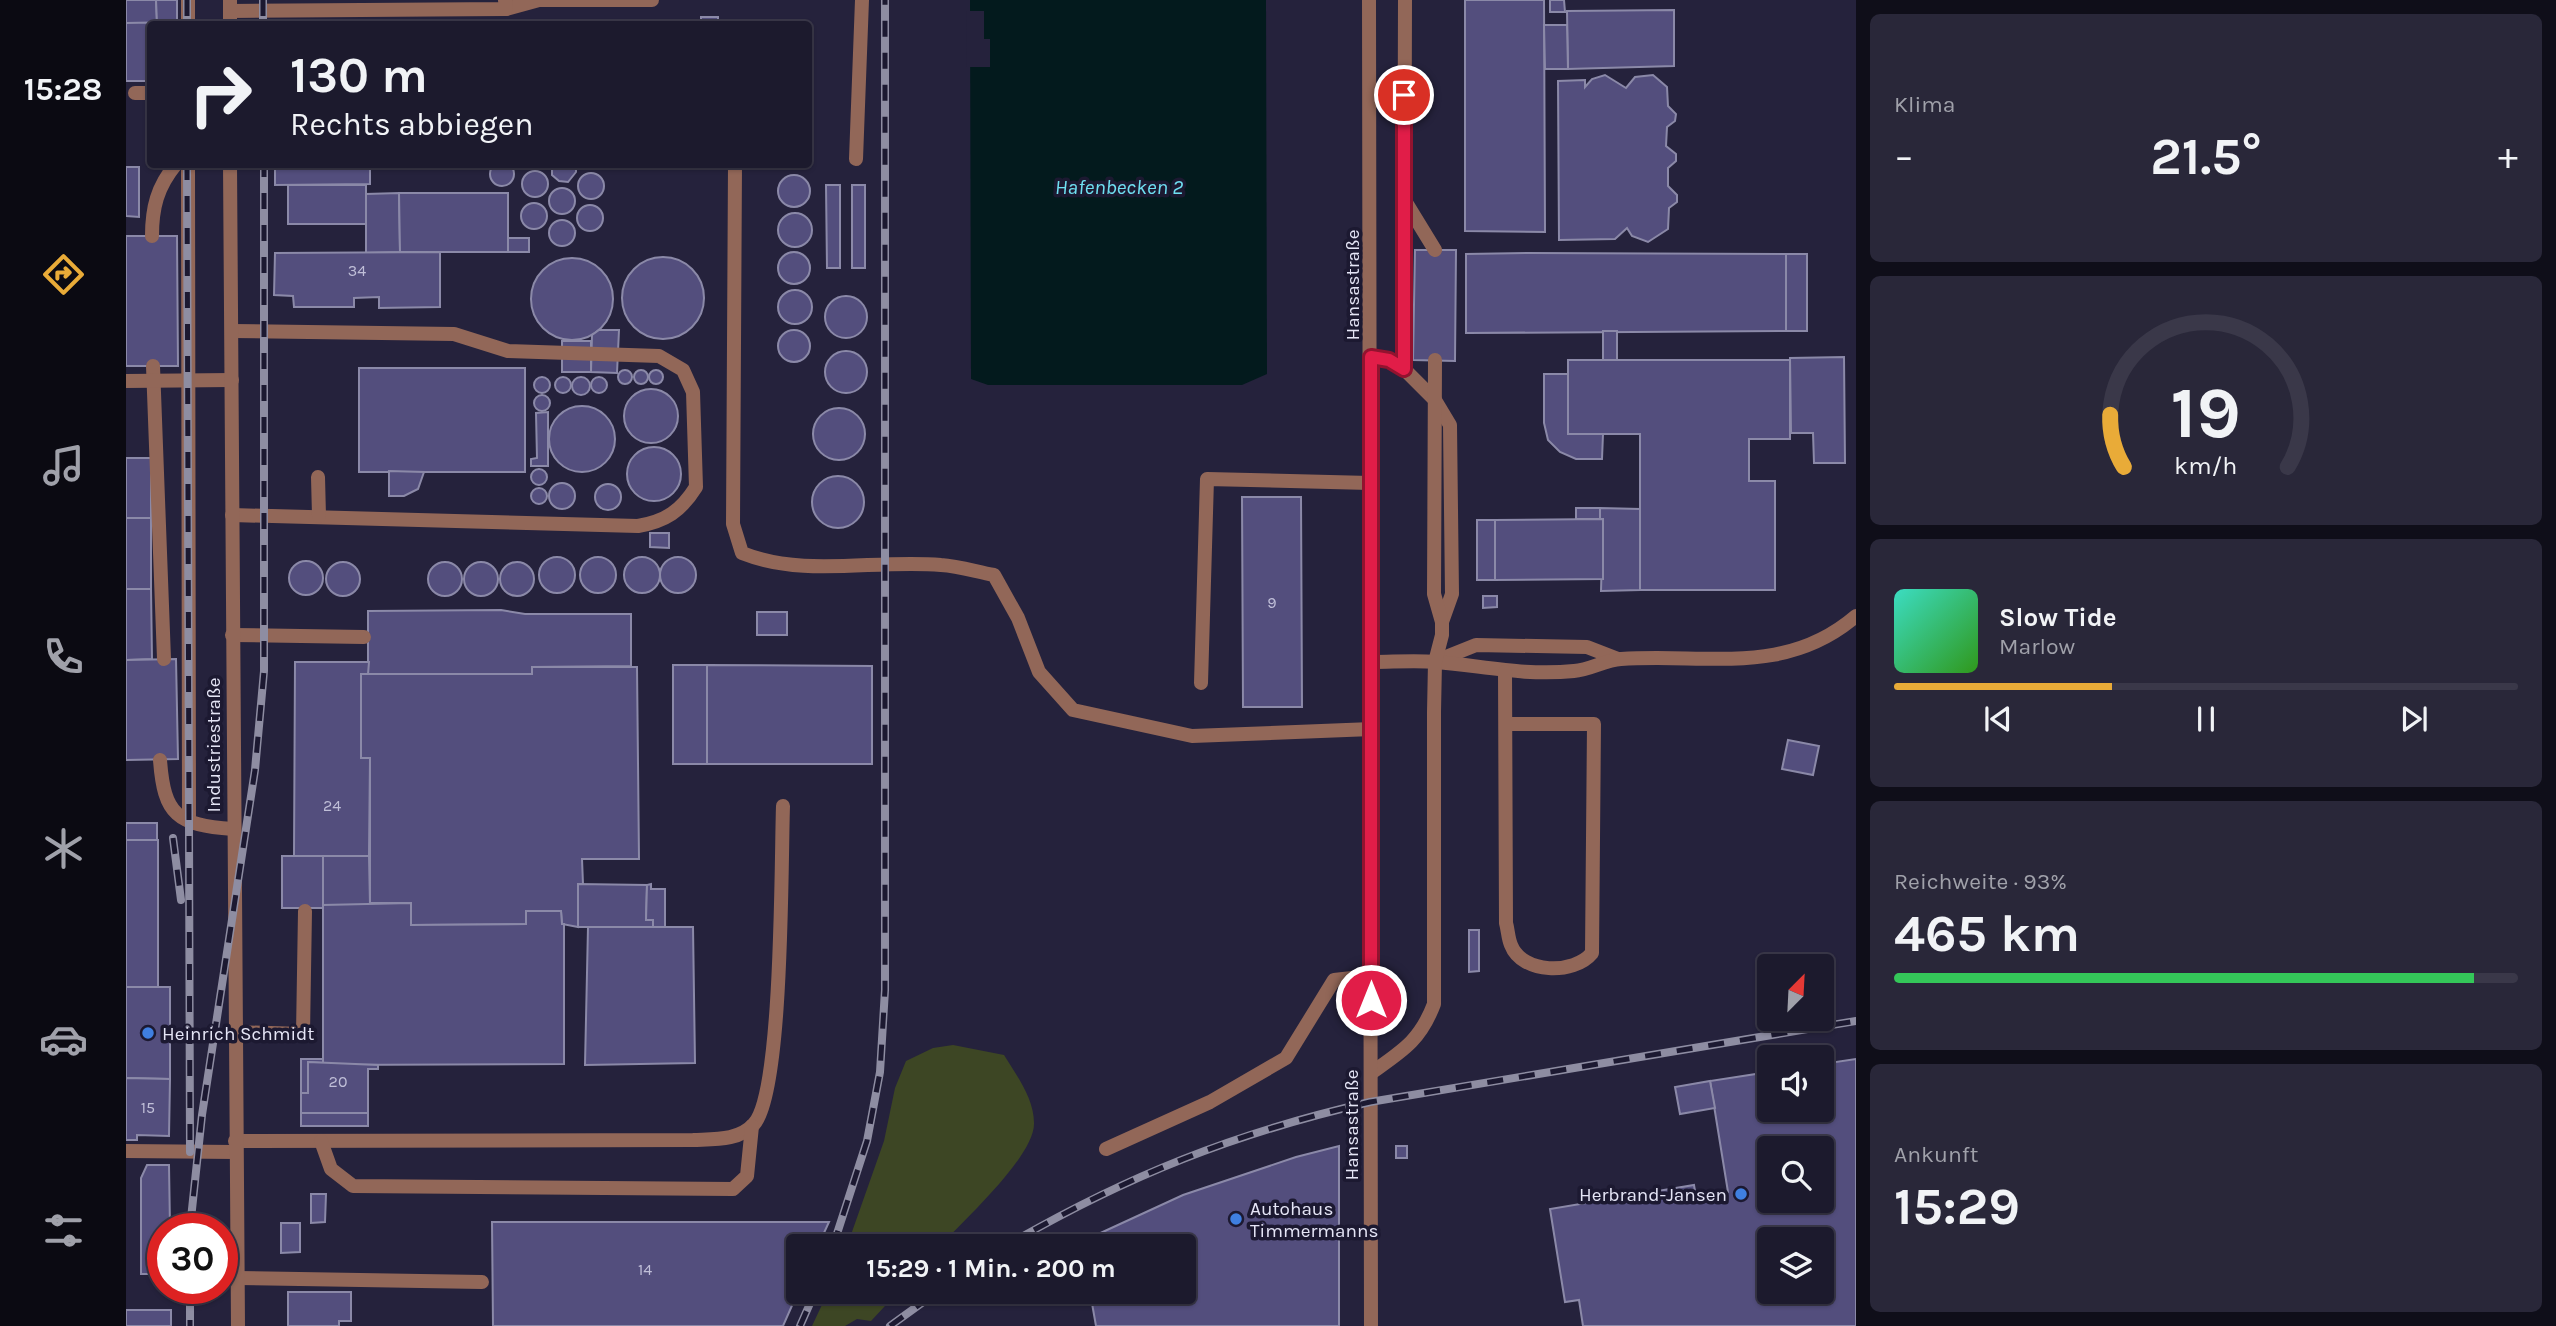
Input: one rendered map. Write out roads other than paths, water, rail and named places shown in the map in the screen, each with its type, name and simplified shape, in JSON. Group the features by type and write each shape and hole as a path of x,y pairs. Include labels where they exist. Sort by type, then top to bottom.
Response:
{"street":[{"path":"188,0 188,21"},
{"path":"230,12 505,5 539,0 652,0"},
{"path":"856,159 862,0"},
{"name":"Hansastraße","path":"1369,0 1371,1326"},
{"path":"1404,369 1405,1"},
{"path":"135,93 147,93"},
{"path":"152,236 152,212 157,193 173,168"},
{"path":"188,168 189,821"},
{"name":"Industriestraße","path":"230,168 237,1213"},
{"path":"735,168 733,524 742,553 768,563 849,567 942,565 994,575 1018,618 1039,672 1073,709 1192,736 1372,729"},
{"path":"1404,200 1435,250"},
{"path":"232,331 454,334 508,351 659,356 683,370 692,392 696,487 688,500 663,521 638,526 319,516 232,516"},
{"path":"1371,357 1389,360 1404,369 1435,400 1450,425 1452,594 1442,622 1435,662 1434,1004 1426,1024 1413,1043 1371,1073"},
{"path":"1435,360 1435,400"},
{"path":"153,373 164,659"},
{"path":"126,380 153,373 189,380 232,380"},
{"path":"318,477 319,516"},
{"path":"1201,683 1207,479 1370,483"},
{"path":"1372,662 1435,662 1505,672 1576,671 1618,659 1765,657 1792,653 1819,644 1856,616"},
{"path":"232,635 365,637"},
{"path":"1435,662 1476,645 1587,647 1618,659"},
{"path":"1505,672 1506,923 1511,947 1532,965 1571,968 1585,961 1592,953 1594,724 1506,724"},
{"path":"160,760 164,798 189,821 202,827 233,829"},
{"path":"126,1151 321,1141 731,1138 752,1126 764,1110 773,1052 783,806"},
{"path":"234,1032 303,1034 305,911"},
{"path":"1106,1149 1210,1102 1286,1058 1334,980 1370,976"},
{"path":"321,1141 331,1169 353,1186 733,1189 747,1176 752,1126"},
{"path":"238,1278 482,1282"},
{"name":"Industriestraße","path":"238,1304 238,1326"}],"water":[{"name":"Hafenbecken 2","path":"970,0 1266,0 1267,374 1242,385 988,385 971,379"}],"railway":[{"path":"187,0 187,21"},
{"path":"263,0 263,21"},
{"path":"837,1234 867,1141 880,1072 885,990 885,0"},
{"path":"187,168 190,1152"},
{"path":"192,1213 202,1115 255,770 264,671 264,168"},
{"path":"173,838 181,900"},
{"path":"1028,1234 1095,1198 1182,1159 1321,1114 1370,1102 1856,1021"},
{"path":"190,1304 190,1326"},
{"path":"800,1326 810,1304"},
{"path":"890,1326 920,1304"}],"place":[{"name":"Heinrich Schmidt","path":"148,1033"},
{"name":"Herbrand-Jansen","path":"1741,1194"},
{"name":"Autohaus Timmermanns","path":"1236,1219"}]}
